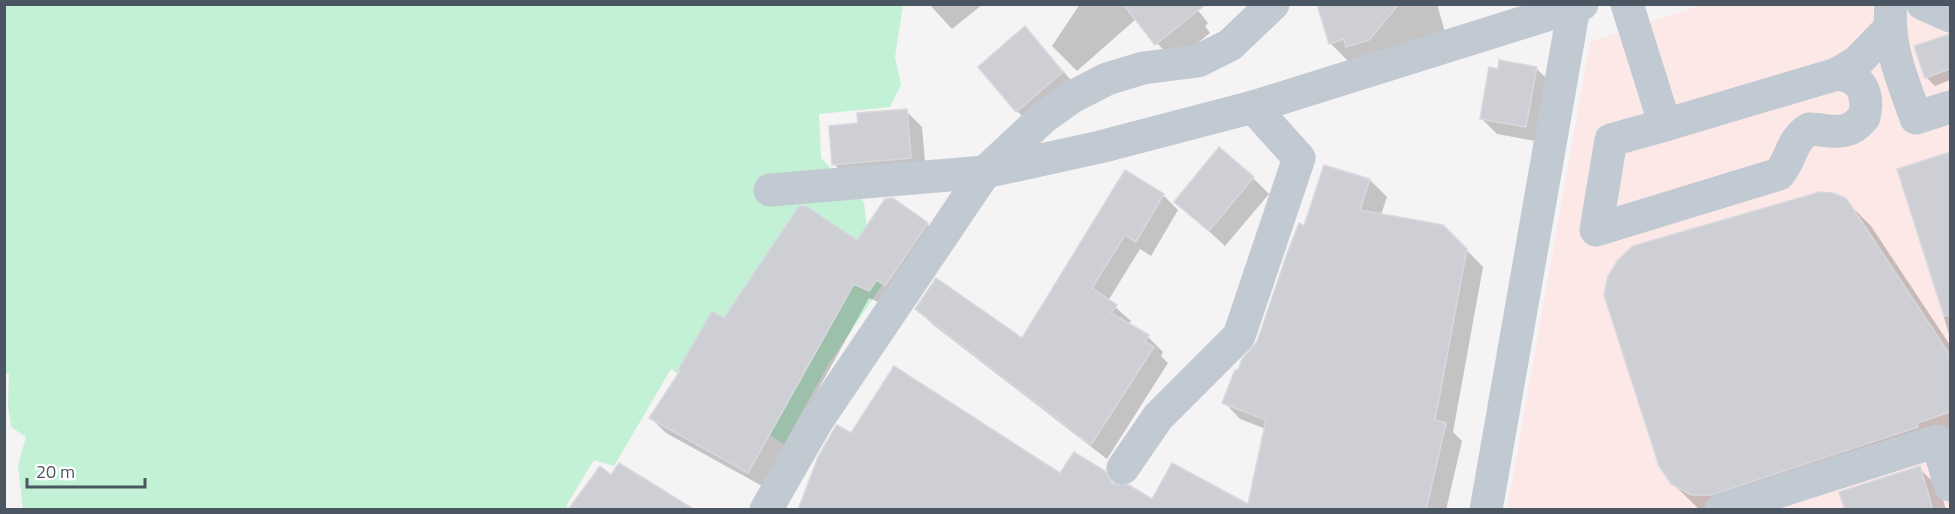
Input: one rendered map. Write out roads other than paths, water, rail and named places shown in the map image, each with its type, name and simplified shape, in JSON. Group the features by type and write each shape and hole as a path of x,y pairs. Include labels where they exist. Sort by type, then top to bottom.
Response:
{"street":[{"path":"766,510 817,422 986,172 1043,118 1072,97 1107,80 1143,68 1198,61 1230,45 1273,4"},
{"path":"1627,4 1665,125"},
{"path":"1923,4 1950,16"},
{"path":"770,190 986,172 1100,147 1253,107 1578,6 1485,510"},
{"path":"1837,74 1855,80 1866,97 1864,117 1850,131 1830,133 1809,129 1798,136 1786,165 1779,174 1596,230 1611,140 1837,74 1857,62 1890,17"},
{"path":"1890,17 1892,49 1916,117 1950,107"},
{"path":"1123,468 1158,417 1239,336 1299,158 1253,107"},
{"path":"1721,510 1937,441 1950,485"}]}
